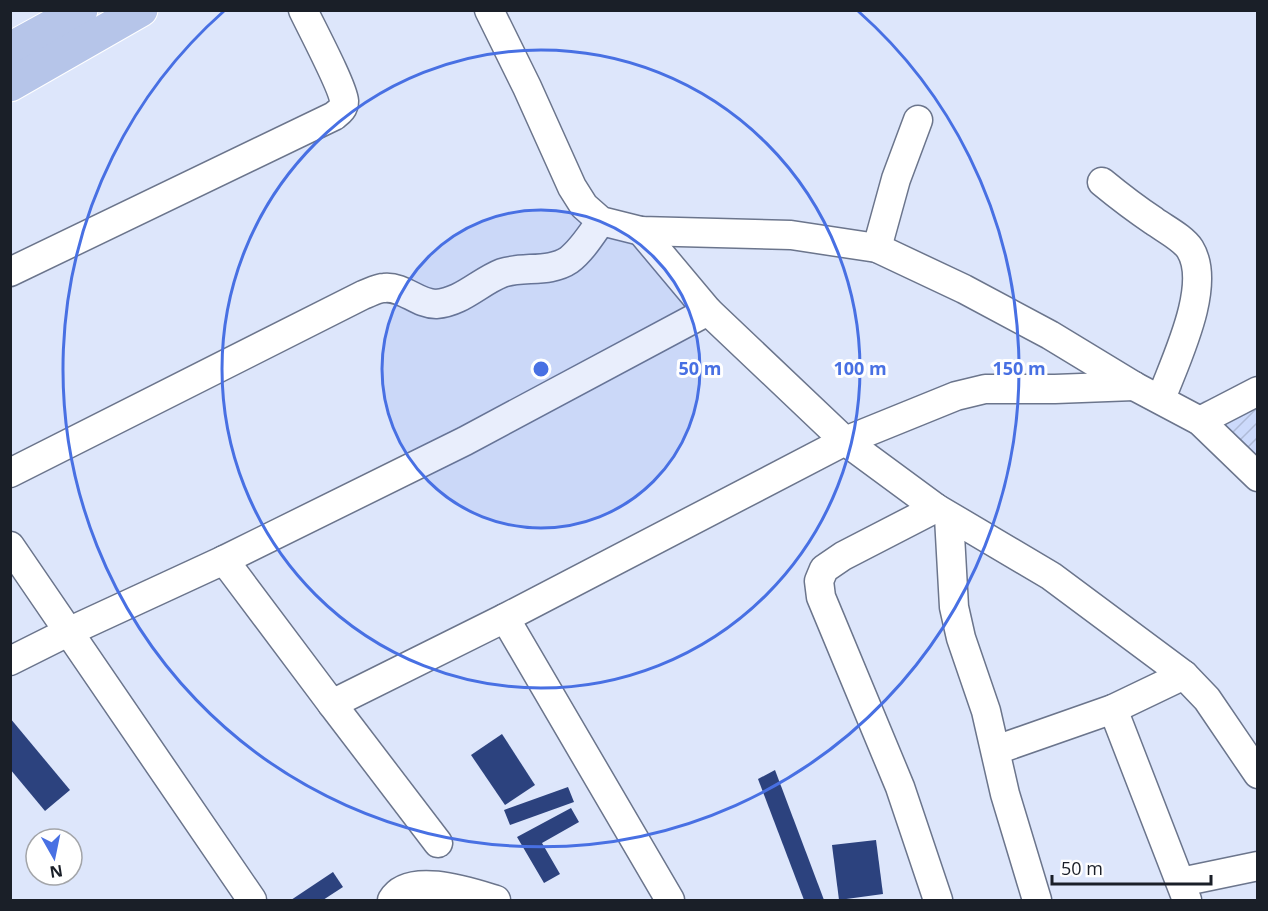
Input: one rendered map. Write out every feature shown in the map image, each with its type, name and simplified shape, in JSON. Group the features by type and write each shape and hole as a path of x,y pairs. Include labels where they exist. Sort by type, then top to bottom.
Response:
{"main road":[{"path":"10,49 81,10"},
{"path":"10,85 141,10"}],"street":[{"path":"10,272 334,116 342,110 344,101 339,87 303,10"},
{"path":"489,10 572,187 584,206 601,221 641,231 791,235 877,248 963,289 1050,335 1134,386 1200,421 1257,477"},
{"path":"877,248 896,179 918,120"},
{"path":"1102,182 1176,236 1190,249 1195,267 1197,292 1192,315 1161,399"},
{"path":"10,473 363,295 384,288 400,289 434,304 452,300 469,293 502,273 551,267 567,261 579,250 601,221"},
{"path":"641,231 708,311 845,441 942,513 1051,576 1184,675 1207,699 1257,774"},
{"path":"10,661 224,560 465,441 708,311"},
{"path":"332,704 506,618 845,441 956,396 985,389 1134,386"},
{"path":"1200,421 1257,391"},
{"path":"942,513 954,607 961,638 976,677 996,750 1005,794 1037,900"},
{"path":"938,900 900,788 821,597 819,581 824,569 843,556 942,513"},
{"path":"10,546 252,900"},
{"path":"224,560 438,843"},
{"path":"506,618 670,900"},
{"path":"996,750 1113,709 1184,675"},
{"path":"1113,709 1184,891 1257,866"},
{"path":"392,900 396,894 411,886 426,885 470,892 496,900"}],"shaded area":[{"path":"1257,381 1257,487 1191,406"}],"building":[{"path":"10,718 70,790 45,811 10,769"},
{"path":"502,734 535,785 505,805 471,755"},
{"path":"775,770 824,900 804,900 758,779"},
{"path":"568,787 574,802 510,825 504,810"},
{"path":"571,808 579,822 542,843 560,874 544,883 517,837"},
{"path":"876,840 883,894 839,900 832,845"},
{"path":"333,872 343,887 323,900 291,900"}]}
